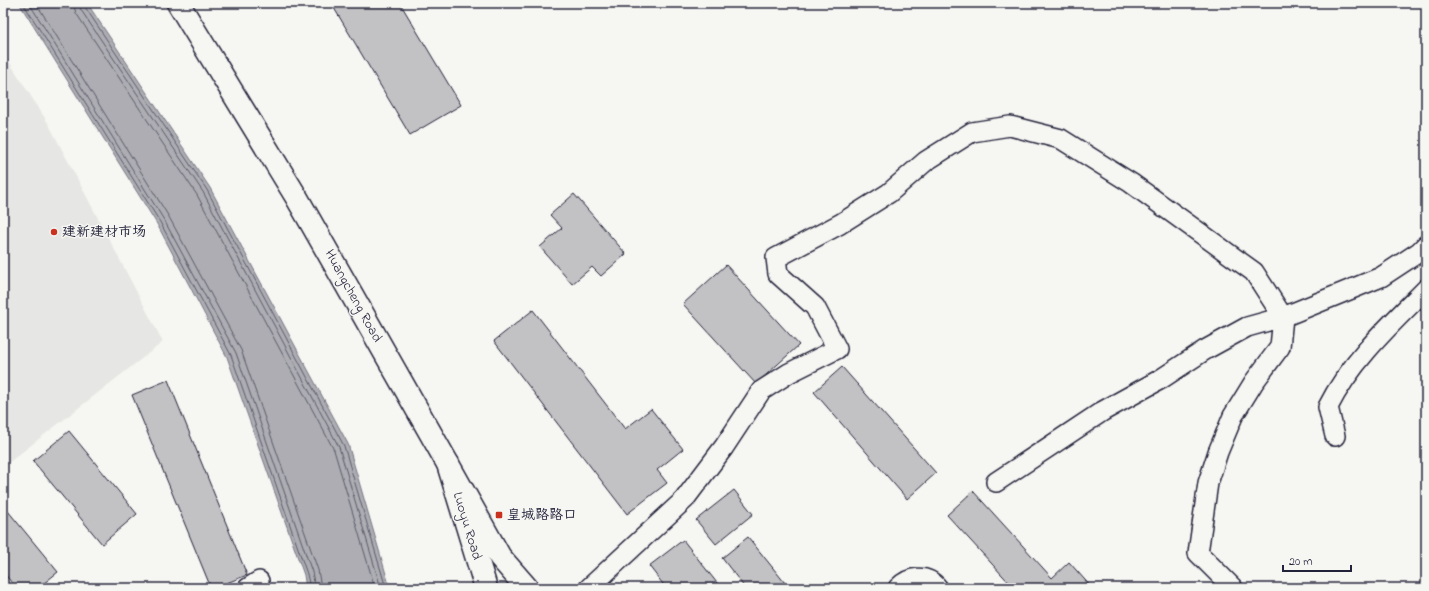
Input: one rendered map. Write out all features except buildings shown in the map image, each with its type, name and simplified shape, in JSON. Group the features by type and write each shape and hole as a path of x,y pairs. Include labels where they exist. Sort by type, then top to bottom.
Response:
{"main road":[{"name":"Huangcheng Road","path":"178,3 297,198 500,557 527,588"},
{"name":"Luoyu Road","path":"448,464 486,588"}],"street":[{"path":"589,588 684,500 724,446 761,391 788,373 837,349 815,307 778,274 776,258 840,224 883,197 926,161 972,132 1010,126 1061,139 1131,183 1254,272 1283,317 1280,347 1254,382 1233,416 1218,452 1208,483 1198,554 1233,588"},
{"path":"996,482 1103,411 1161,379 1205,350 1247,327 1283,317 1381,277 1419,252 1426,245"},
{"path":"1334,436 1328,407 1338,387 1368,349 1426,289"},
{"path":"898,588 913,578 921,578 929,581 938,588"}],"shaded area":[{"name":"建新建材市场","path":"3,52 48,123 163,342 3,467"}],"water":[{"path":"19,3 87,3 210,188 348,444 390,588 306,588 304,575 227,357 157,224"}],"place":[{"name":"建新建材市场","path":"54,232"},
{"name":"皇城路路口","path":"499,515"}]}
